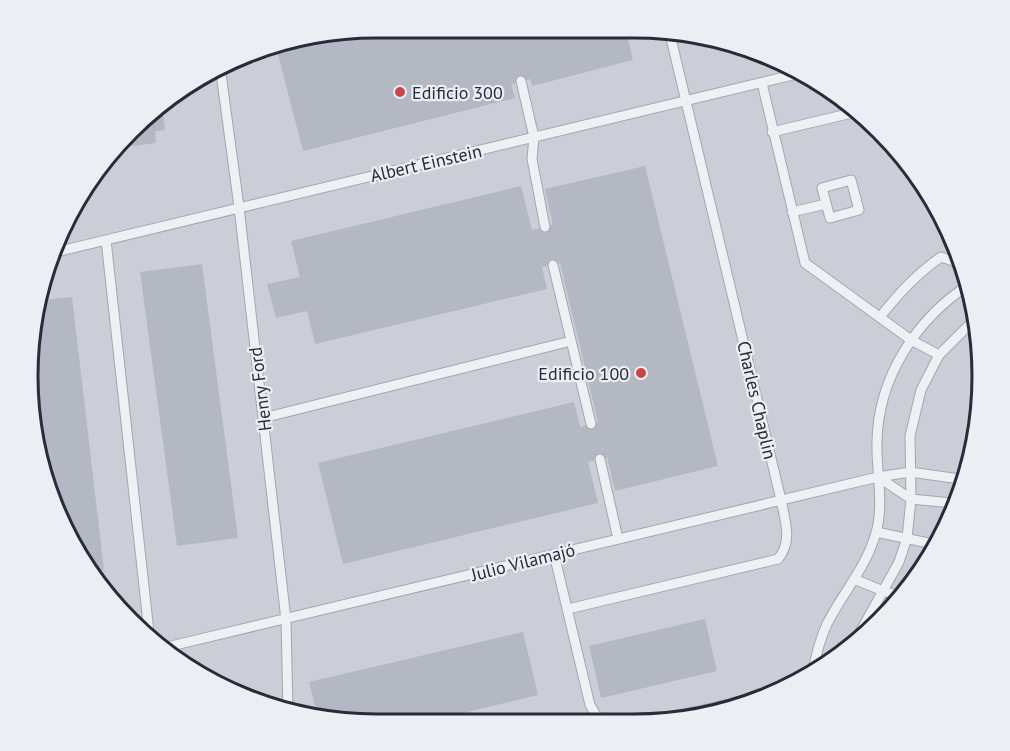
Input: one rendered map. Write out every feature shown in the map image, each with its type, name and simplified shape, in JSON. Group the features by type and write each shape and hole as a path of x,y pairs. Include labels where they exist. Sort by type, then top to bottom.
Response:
{"lane":[{"name":"Charles Chaplin","path":"568,609 778,559 786,550 788,537 781,500 671,39"},
{"name":"Henry Ford","path":"221,75 239,207 286,620 288,702"},
{"name":"Albert Einstein","path":"61,251 791,76"},
{"path":"521,81 534,137 532,159 545,227"},
{"path":"762,83 805,263 911,340 939,355"},
{"path":"772,132 848,114"},
{"path":"851,180 859,210 830,218 826,204 822,188 851,180"},
{"path":"792,212 826,204"},
{"path":"106,240 148,626"},
{"path":"880,317 900,292 924,269 941,257 953,261"},
{"path":"553,265 591,424"},
{"path":"815,661 826,625 869,554 876,532 880,508 877,441 882,399 911,340 931,315 962,291"},
{"path":"866,622 899,562 907,538 911,499 910,436 921,390 939,355 969,326"},
{"path":"263,418 571,341"},
{"path":"600,459 618,539"},
{"name":"Julio Vilamajó","path":"172,646 878,477 910,472 957,479"},
{"path":"878,477 911,499 948,503"},
{"path":"876,532 928,543"},
{"path":"554,554 590,705 595,714"},
{"path":"855,579 893,593"}],"shaded area":[{"path":"353,38 657,38 700,44 743,55 804,83 857,121 889,153 916,188 938,226 955,267 970,331 972,398 961,463 938,525 903,581 874,615 857,630 822,657 784,679 743,696 679,711 634,714 353,713 288,702 226,679 170,644 136,615 121,598 94,563 72,525 55,484 40,420 38,353 40,331 49,288 63,246 83,206 107,170 136,136 188,94 226,72 267,55 310,44"}],"building":[{"name":"Edificio 300","path":"353,38 628,38 633,60 532,86 530,79 511,84 515,98 303,151 277,52 331,40"},
{"path":"163,113 165,130 155,131 156,143 127,147"},
{"name":"Edificio 100","path":"645,166 718,466 615,491 607,457 588,462 598,503 343,564 318,463 574,402 580,427 598,422 560,263 542,267 547,289 315,344 307,311 276,318 267,284 300,277 291,241 521,186 532,230 553,225 545,189"},
{"path":"202,264 238,538 177,546 140,272"},
{"path":"72,297 104,570 100,571 94,563 72,525 55,484 44,441 38,398 38,353 46,300"},
{"path":"705,619 717,671 601,698 589,646"},
{"path":"523,632 538,695 459,714 353,713 316,708 309,682"}],"place":[{"name":"Edificio 300","path":"400,92"},
{"name":"Edificio 100","path":"641,373"}]}
